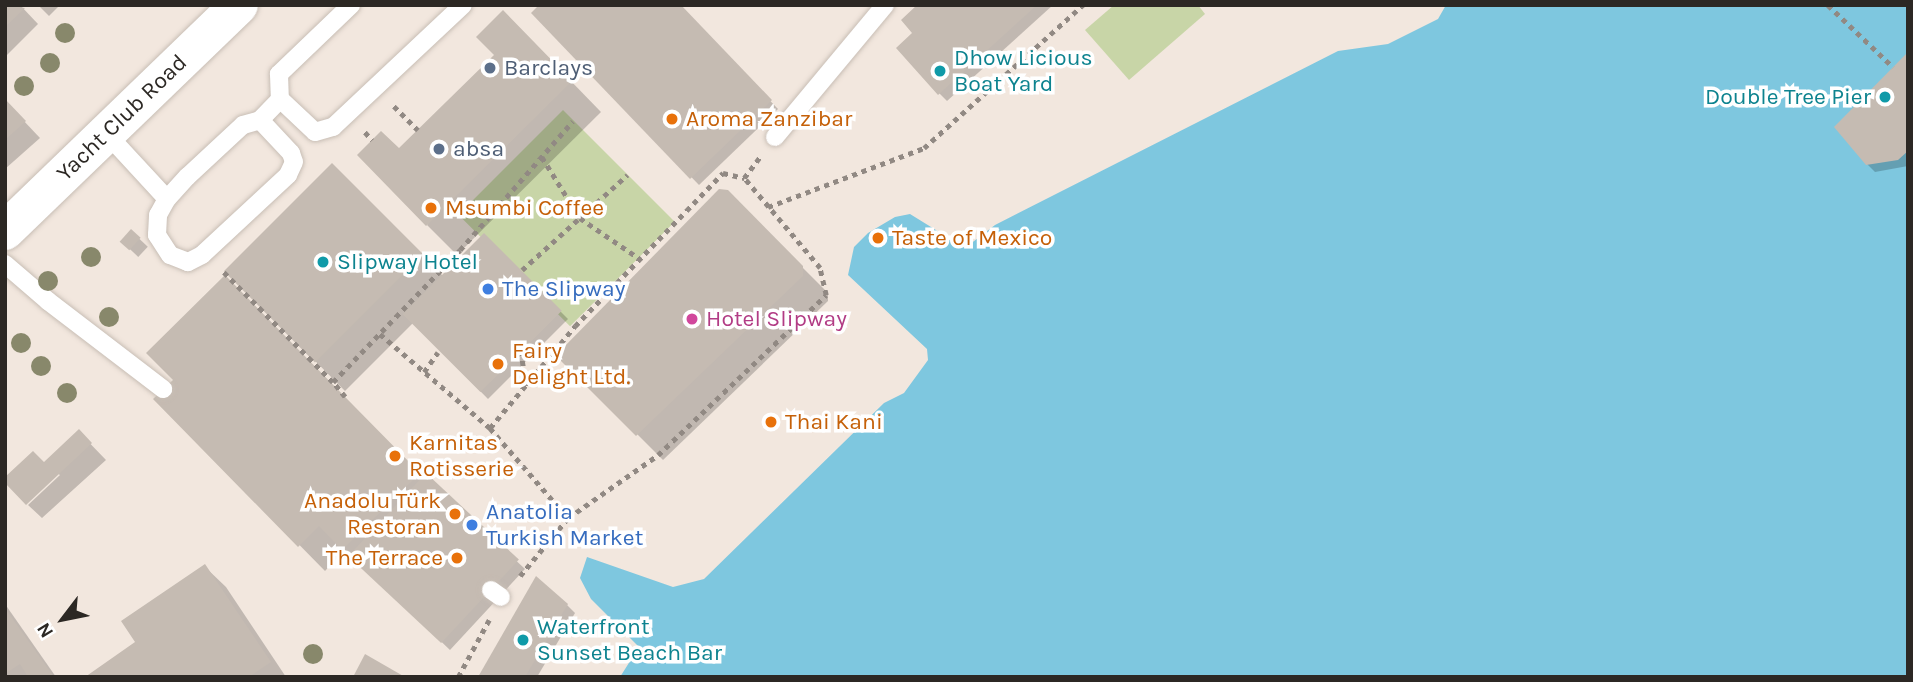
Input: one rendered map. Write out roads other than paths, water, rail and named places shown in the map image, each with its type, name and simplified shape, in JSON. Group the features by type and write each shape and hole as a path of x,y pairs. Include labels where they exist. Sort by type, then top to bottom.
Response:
{"street":[{"name":"Yacht Club Road","path":"5,230 239,5"}],"lane":[{"path":"351,5 279,74 280,99 315,132 333,127 463,5"},
{"path":"775,136 885,5"},
{"path":"260,120 291,153 294,162 288,175 202,255 188,262 170,255 157,235 158,215 167,199 243,125 260,120 280,99"},
{"path":"107,134 167,199"},
{"path":"5,264 48,301 163,389"}],"water":[{"path":"1446,5 1908,5 1908,677 620,677 639,647 591,599 580,578 587,557 673,587 704,579 884,403 904,393 928,360 927,349 848,275 854,247 868,233 895,217 910,214 965,248 995,225 1338,51 1388,44 1438,19"}],"place":[{"name":"Barclays","path":"490,68"},
{"name":"Dhow Licious Boat Yard","path":"940,71"},
{"name":"Double Tree Pier","path":"1885,97"},
{"name":"Aroma Zanzibar","path":"672,119"},
{"name":"absa","path":"439,149"},
{"name":"Msumbi Coffee","path":"431,208"},
{"name":"Taste of Mexico","path":"878,238"},
{"name":"Slipway Hotel","path":"323,262"},
{"name":"The Slipway","path":"488,289"},
{"name":"Hotel Slipway","path":"692,319"},
{"name":"Fairy Delight Ltd.","path":"498,364"},
{"name":"Thai Kani","path":"771,422"},
{"name":"Karnitas Rotisserie","path":"395,456"},
{"name":"Anadolu Türk Restoran","path":"455,514"},
{"name":"Anatolia Turkish Market","path":"472,525"},
{"name":"The Terrace","path":"457,558"},
{"name":"Waterfront Sunset Beach Bar","path":"523,640"}]}
